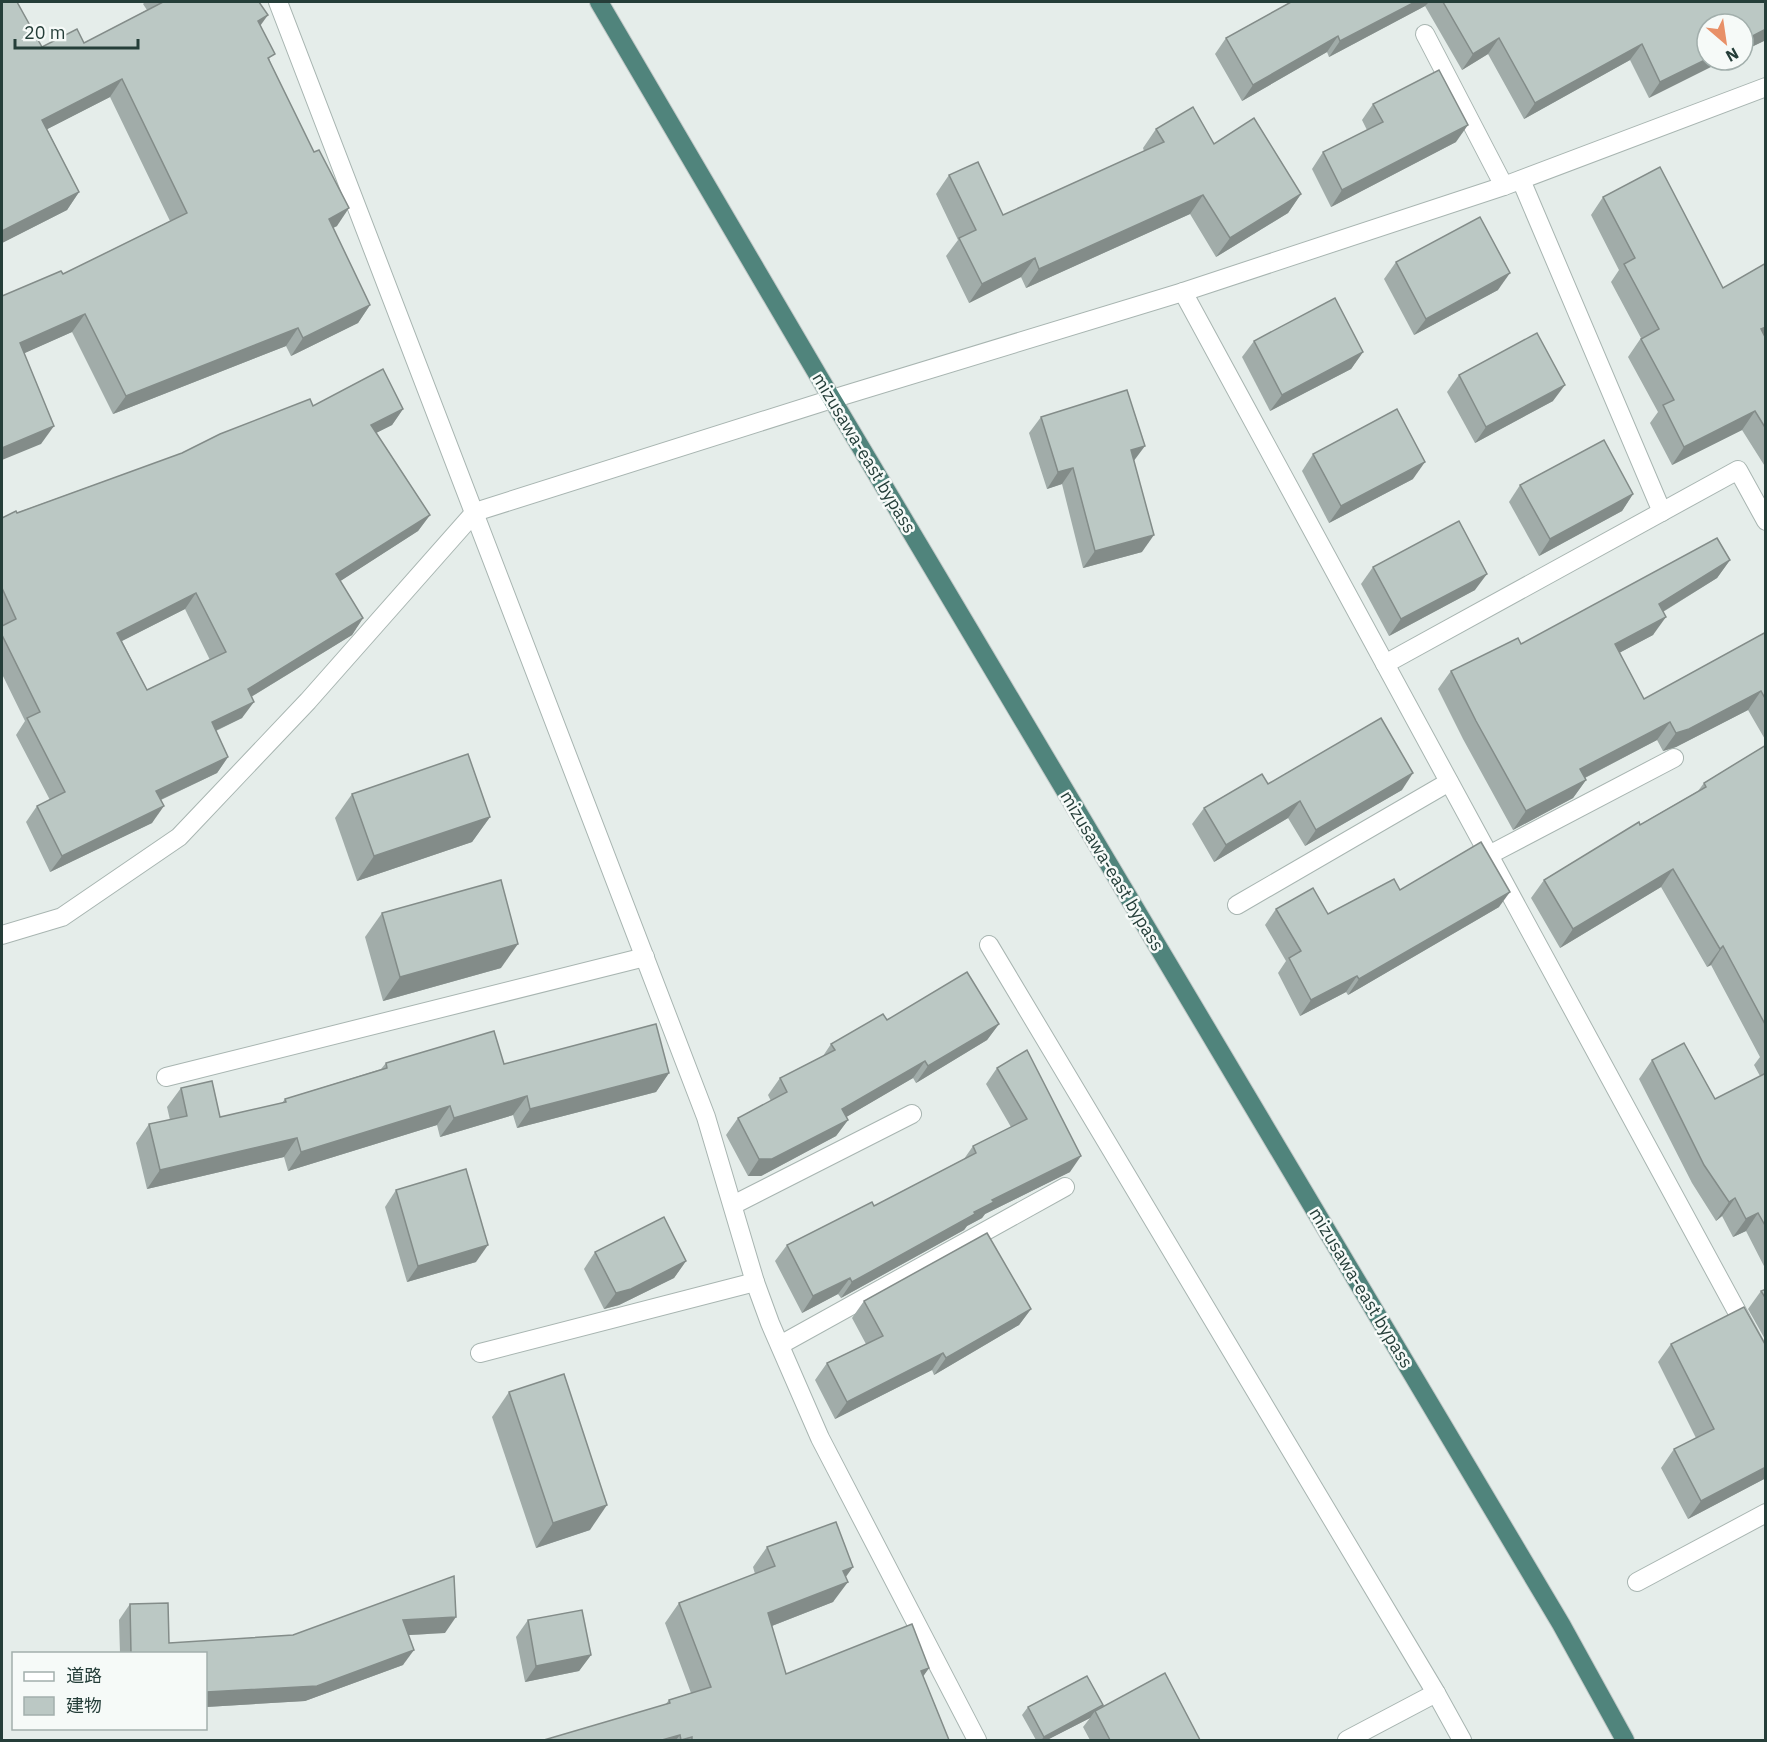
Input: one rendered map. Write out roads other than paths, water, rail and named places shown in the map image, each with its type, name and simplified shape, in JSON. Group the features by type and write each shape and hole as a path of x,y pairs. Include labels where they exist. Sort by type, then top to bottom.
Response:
{"highway":[{"name":"mizusawa-east bypass","path":"599,2 832,399 1555,1613 1625,1740"}],"street":[{"path":"278,2 706,1117 755,1282 780,1345 820,1438 977,1740"},
{"path":"1425,34 1512,183 1662,512"},
{"path":"2,935 62,917 179,837 308,701 475,512 832,399 1184,292 1512,183 1766,87"},
{"path":"1184,292 1766,1365"},
{"path":"1385,664 1738,470 1766,521"},
{"path":"1489,855 1674,758"},
{"path":"1237,905 1449,782"},
{"path":"989,945 1462,1740"},
{"path":"166,1077 645,957"},
{"path":"733,1205 912,1114"},
{"path":"780,1345 1065,1187"},
{"path":"480,1353 755,1282"},
{"path":"1637,1582 1766,1513"},
{"path":"1347,1740 1436,1693"}]}
